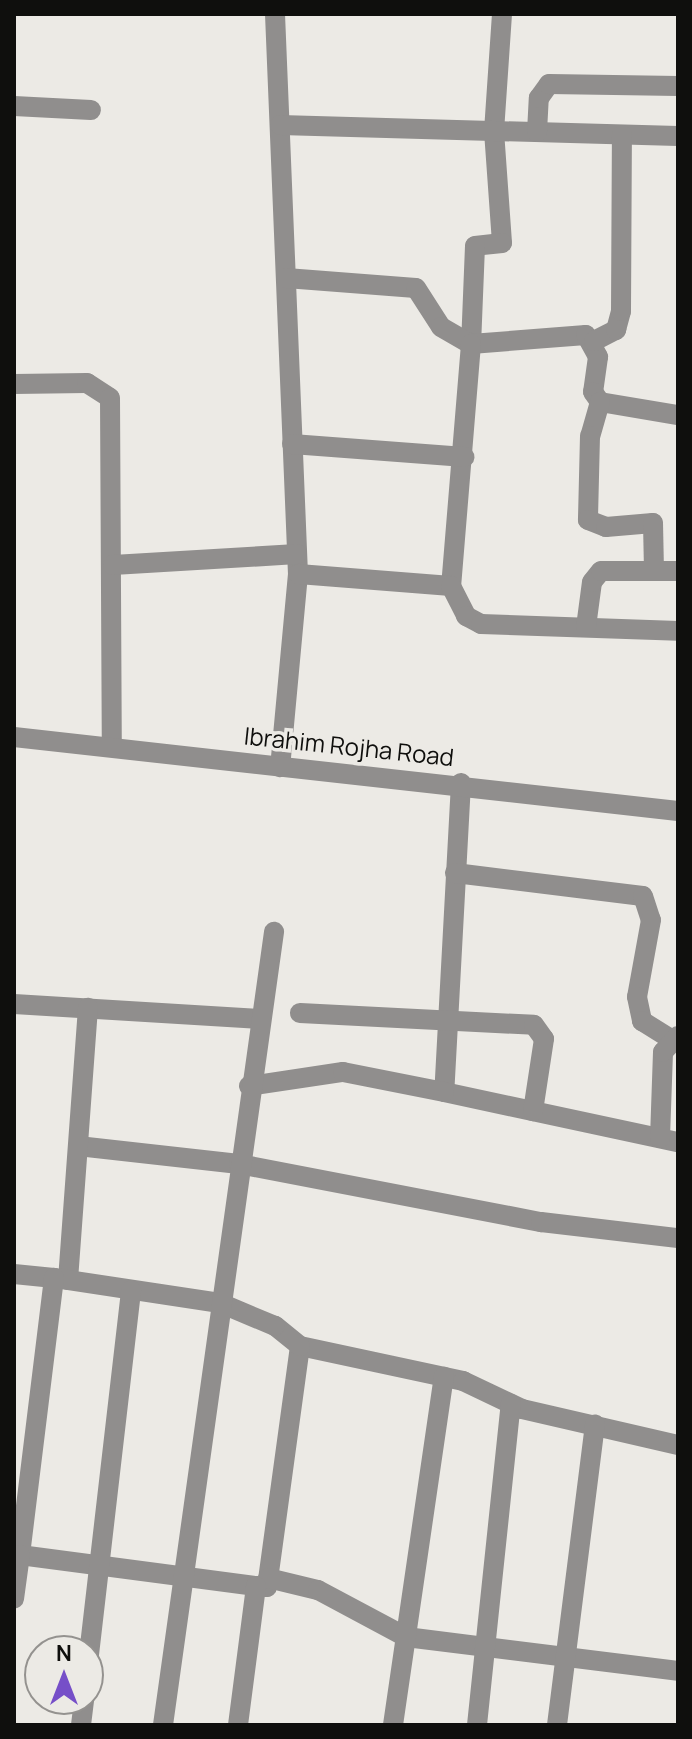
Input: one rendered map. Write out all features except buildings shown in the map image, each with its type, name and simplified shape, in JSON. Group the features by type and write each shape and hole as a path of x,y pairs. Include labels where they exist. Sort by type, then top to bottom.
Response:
{"street":[{"path":"275,14 297,564 280,767"},
{"path":"502,14 494,131 502,243 475,246 465,457 451,586 466,616 481,624 678,631"},
{"path":"537,132 539,98 549,84 678,86"},
{"path":"14,106 91,110"},
{"path":"280,125 678,136"},
{"path":"594,341 616,330 621,311 622,135"},
{"path":"286,278 416,288 441,327 471,344 586,335 594,341"},
{"path":"594,341 593,392 600,402 678,415"},
{"path":"14,384 87,383 107,393 113,565 112,746"},
{"path":"600,402 590,436 588,520 606,527 653,523 654,570"},
{"path":"292,444 465,457"},
{"path":"113,565 297,564 451,586"},
{"path":"586,627 592,582 601,571 678,571"},
{"name":"Ibrahim Rojha Road","path":"14,737 280,767 461,783 678,811"},
{"path":"444,1092 461,783"},
{"path":"249,1086 343,1072 669,1140 663,1052 674,1038 642,1021 637,997 651,920 643,896 455,873"},
{"path":"163,1725 258,1019 274,932"},
{"path":"14,1004 258,1019"},
{"path":"14,1599 17,1554 61,1279 78,1146 88,1008"},
{"path":"300,1013 447,1018 542,1030 533,1111"},
{"path":"78,1146 239,1164 541,1222 678,1238"},
{"path":"14,1274 220,1303 275,1326 300,1346 444,1377 511,1404 678,1445"},
{"path":"91,1635 131,1290"},
{"path":"238,1725 300,1346"},
{"path":"393,1725 444,1377"},
{"path":"477,1725 511,1404"},
{"path":"557,1725 595,1424"},
{"path":"17,1554 318,1590 406,1637 678,1671"}]}
